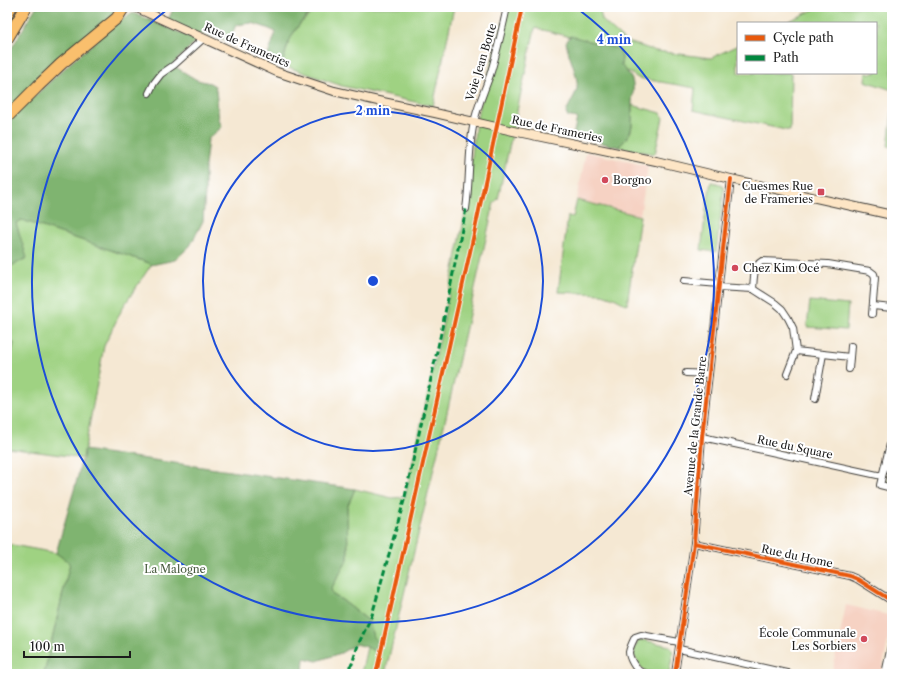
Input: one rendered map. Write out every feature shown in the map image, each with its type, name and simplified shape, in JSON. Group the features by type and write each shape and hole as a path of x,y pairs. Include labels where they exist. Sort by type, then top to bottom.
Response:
{"highway":[{"path":"7,14 11,7"},
{"path":"7,39 26,7"},
{"path":"7,117 61,64 117,18 124,7"}],"main road":[{"name":"Rue de Frameries","path":"135,7 277,72 334,91 378,102 435,112 474,122 656,161 892,215"}],"street":[{"name":"Voie Jean Botte","path":"466,209 469,151 474,122 492,68 507,7"},
{"path":"149,92 161,74 174,65 204,38"},
{"name":"Avenue de la Grande Barre","path":"675,674 694,543 702,437 731,179"},
{"path":"752,289 755,269 762,261 828,264 870,271 874,274 875,278 872,314"},
{"path":"684,281 752,289 775,303 788,318 793,328 796,350 787,374"},
{"path":"873,306 892,308"},
{"path":"849,369 852,346"},
{"path":"796,350 850,357"},
{"path":"815,398 823,354"},
{"name":"Avenue de la Grande Barre","path":"686,373 709,374"},
{"path":"892,436 880,485 892,488"},
{"name":"Rue du Square","path":"702,437 882,476"},
{"name":"Rue du Home","path":"694,543 850,576 892,601"},
{"path":"647,674 640,672 629,653 635,637 642,635 791,674"},
{"path":"885,674 892,641"}],"shaded area":[{"path":"586,152 648,166 640,216 577,200"},
{"name":"École Communale Les Sorbiers","path":"846,605 892,616 881,674 832,674"}],"green space":[{"path":"36,7 114,7 114,12 111,18 7,113 7,56"},
{"path":"174,7 318,7 306,17 296,29 288,44 282,65 267,58 276,32 252,23 236,25 229,41 205,34 196,35 167,22"},
{"path":"318,7 454,7 433,106 342,86 282,65 290,38 300,24"},
{"path":"507,7 599,7 602,20 625,41 656,51 711,58 737,45 737,74 791,74 790,131 693,110 695,88 638,78 624,69 621,65 622,57 615,48 535,28 498,199 494,203 446,417 385,674 361,674 367,647 373,638 369,621 342,600 333,595 331,589 348,559 347,507 355,489 392,498 405,497 441,333 466,209 476,121"},
{"path":"819,7 892,7 892,90 865,81 866,74 877,74 877,22 787,22"},
{"path":"133,13 197,40 172,65 197,80 210,83 215,86 219,120 222,127 208,139 205,166 203,221 190,246 175,260 151,265 149,263 22,220 16,223 27,258 7,268 7,123 80,54 116,24"},
{"path":"571,36 615,48 620,52 622,57 621,65 631,78 633,89 632,126 628,136 618,147 573,136 577,118 567,116 566,113 577,89 575,72 566,42"},
{"path":"632,105 661,113 663,118 655,154 618,147 631,131"},
{"path":"892,112 892,147 888,146"},
{"path":"711,182 720,184 724,189 716,252 701,250"},
{"path":"577,200 640,216 627,305 602,294 558,292 568,216 573,217"},
{"path":"22,220 149,263 151,265 123,307 104,346 83,459 7,448 7,372 14,343 7,339 7,268 26,258 16,223"},
{"path":"810,301 848,305 846,330 807,327"},
{"path":"7,339 14,343 7,372"},
{"name":"La Malogne","path":"84,450 355,489 347,507 348,559 331,589 333,595 342,600 369,621 373,637 378,641 376,652 367,647 356,644 341,653 317,661 304,658 303,674 44,674 70,563 56,553 81,461 83,459"},
{"path":"892,459 892,483 887,482"},
{"path":"7,544 56,553 70,563 44,674 7,674"},
{"path":"643,640 670,646 673,652 669,673 666,674 643,670 634,656 635,647 638,641"}],"marked path":[{"path":"343,674 352,664 358,645 372,615 405,497 441,333 466,209"}],"cycle path":[{"path":"376,674 474,234 522,7"},
{"path":"675,674 694,543 702,437 731,179"},
{"path":"694,543 850,576 892,601"}],"place":[{"name":"Borgno","path":"605,180"},
{"name":"Cuesmes Rue de Frameries","path":"821,192"},
{"name":"Chez Kim Océ","path":"735,268"},
{"name":"École Communale Les Sorbiers","path":"864,639"}]}
